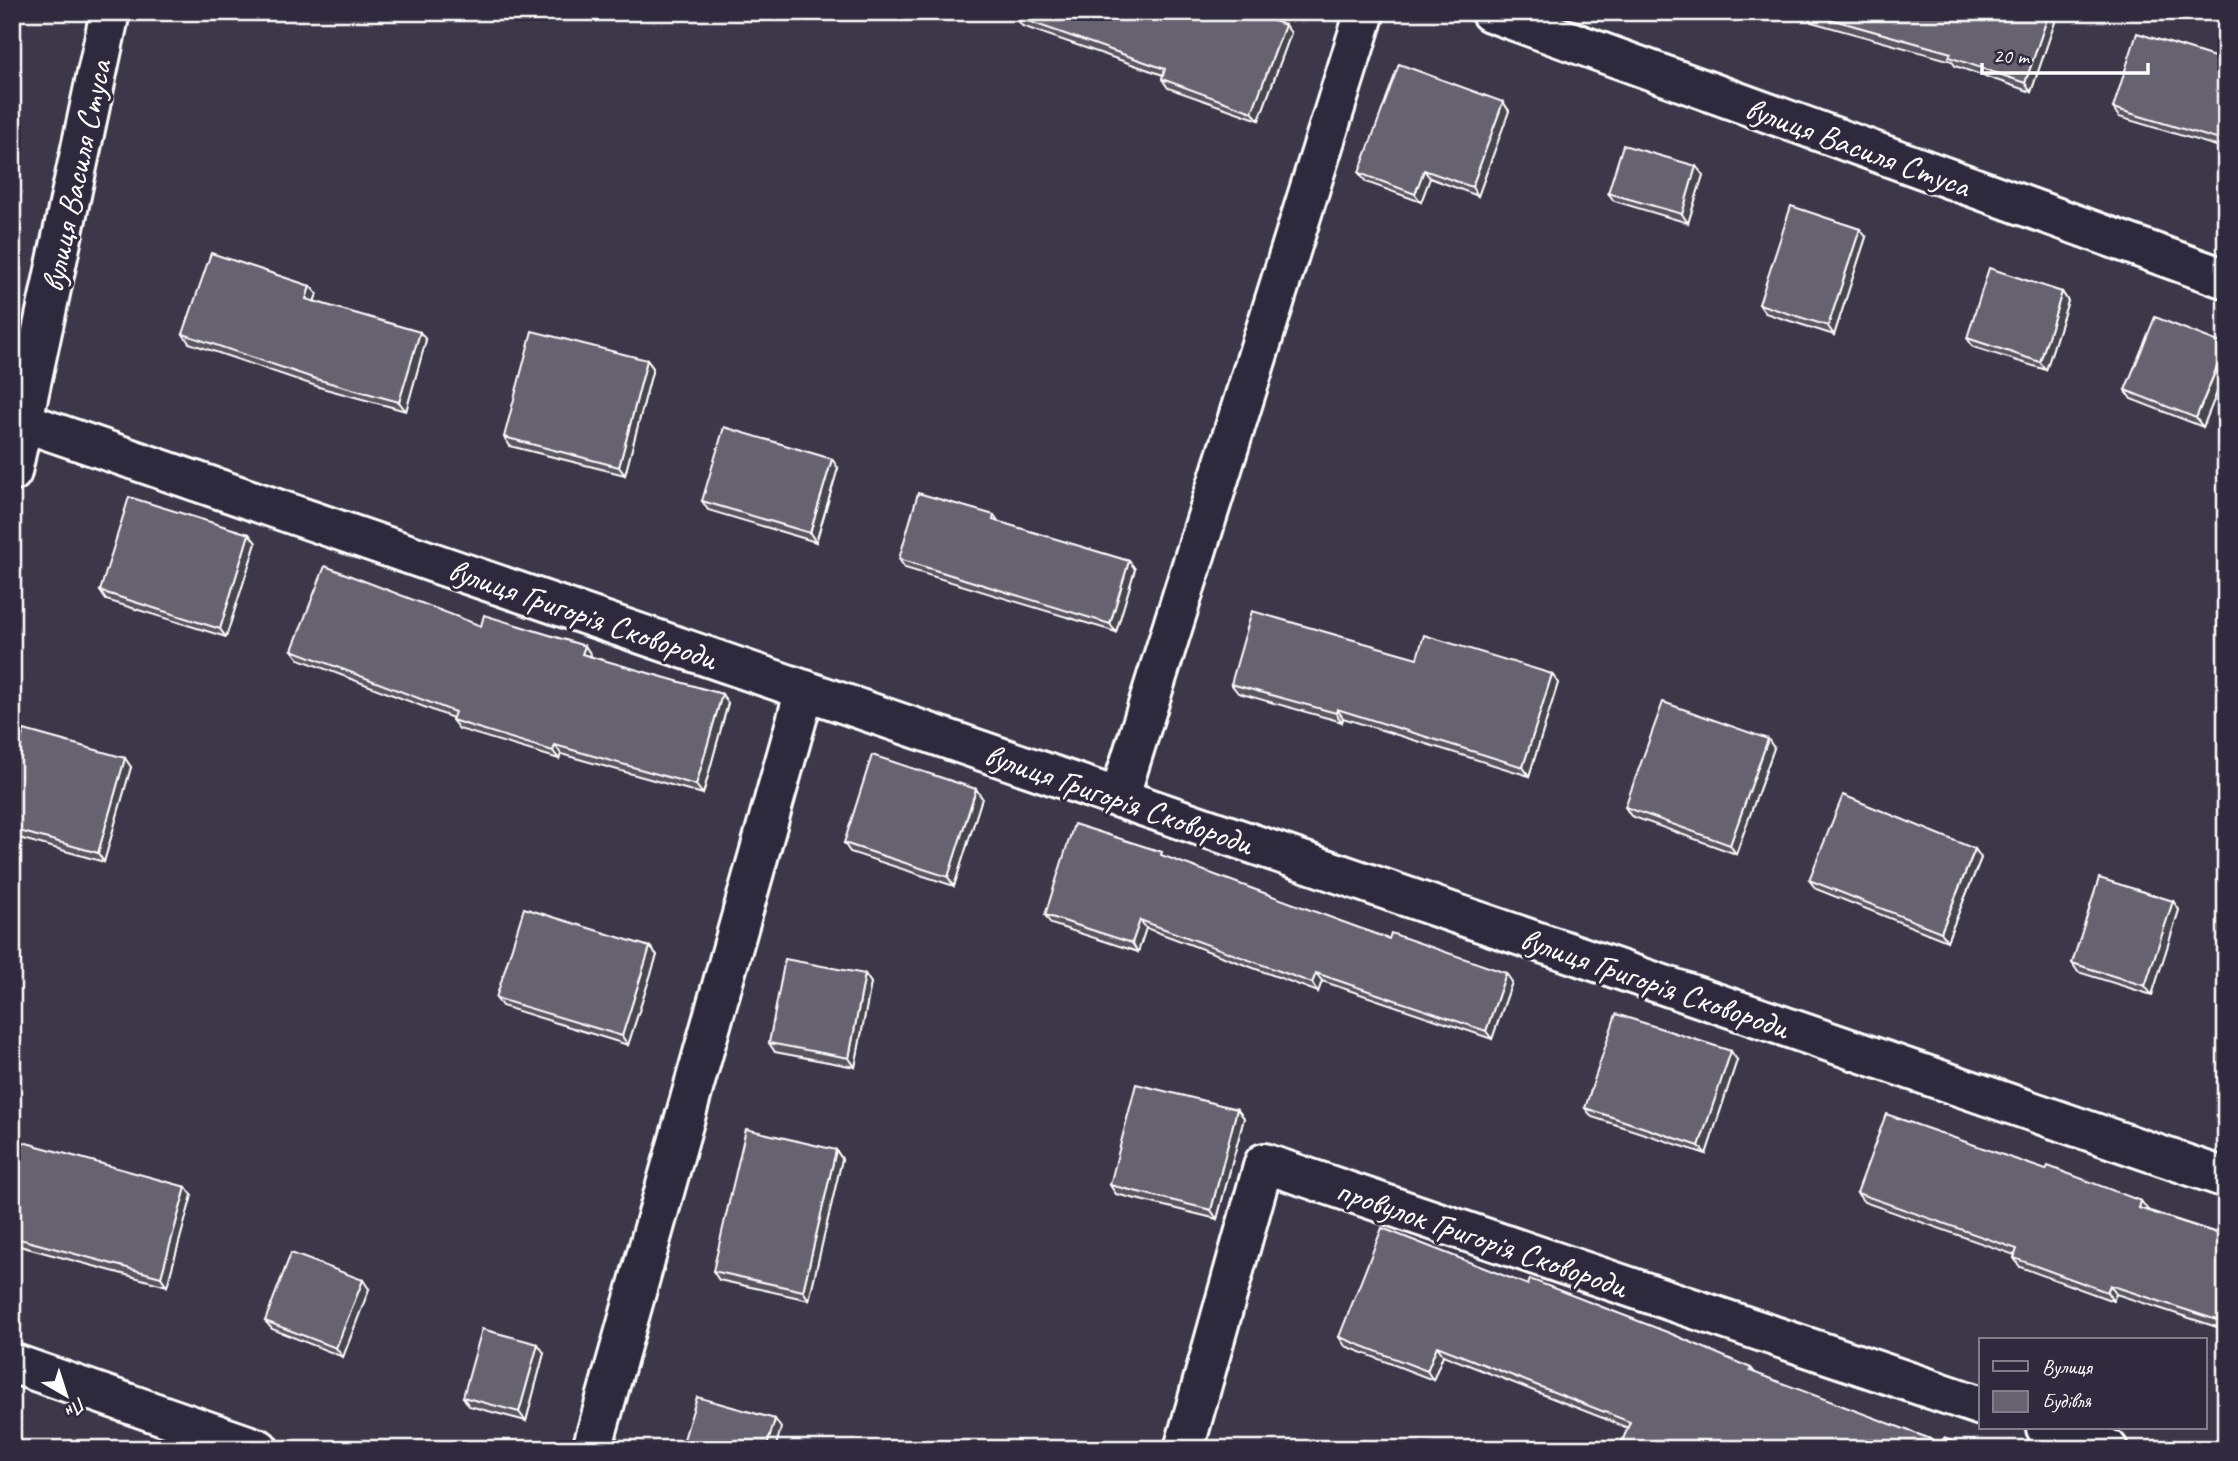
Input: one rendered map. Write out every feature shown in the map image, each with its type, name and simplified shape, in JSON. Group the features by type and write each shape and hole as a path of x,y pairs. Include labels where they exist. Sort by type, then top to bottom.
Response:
{"street":[{"name":"вулиця Василя Стуса","path":"12,472 18,419 110,12"},
{"path":"1119,798 1365,12"},
{"name":"вулиця Василя Стуса","path":"1490,12 2226,279"},
{"name":"вулиця Григорія Сковороди","path":"18,419 2226,1178"},
{"path":"592,1449 805,690"},
{"name":"провулок Григорія Сковороди","path":"1184,1449 1264,1163 1979,1405"},
{"path":"12,1363 235,1445"},
{"path":"2052,1430 2108,1449"}],"building":[{"path":"1018,12 1250,12 1285,25 1252,112 1162,79 1165,69 1016,17"},
{"path":"1805,12 2049,13 2025,83 1949,57 1951,53"},
{"path":"2137,33 2221,59 2220,64 2226,66 2226,142 2113,108"},
{"path":"1399,64 1503,102 1472,187 1424,170 1415,194 1359,173"},
{"path":"1623,145 1696,166 1682,214 1608,193"},
{"path":"1791,206 1860,229 1828,326 1759,304"},
{"path":"211,253 310,286 306,299 420,332 399,402 316,379 183,334"},
{"path":"1989,268 2062,292 2040,362 1967,338"},
{"path":"2155,317 2226,345 2196,418 2125,390"},
{"path":"532,331 647,360 619,467 504,437"},
{"path":"724,427 832,459 810,533 702,501"},
{"path":"918,493 994,515 993,520 1129,561 1110,624 899,559"},
{"path":"129,497 249,534 220,629 100,591"},
{"path":"325,566 481,626 484,615 585,646 582,654 722,694 696,785 555,745 553,751 452,720 455,712 292,650"},
{"path":"1252,611 1417,658 1424,635 1552,674 1523,767 1337,709 1336,713 1231,684"},
{"path":"1663,702 1768,739 1730,845 1625,807"},
{"path":"24,730 125,758 98,853 12,829 12,772"},
{"path":"872,755 976,789 948,877 844,843"},
{"path":"1843,795 1975,849 1941,932 1809,880"},
{"path":"1074,824 1162,852 1161,855 1389,939 1391,933 1506,973 1486,1031 1316,973 1312,983 1140,920 1132,943 1045,915"},
{"path":"2099,878 2173,901 2145,986 2072,963"},
{"path":"524,908 650,947 622,1036 496,998"},
{"path":"785,959 865,974 849,1058 769,1043"},
{"path":"1616,1014 1731,1051 1699,1146 1585,1108"},
{"path":"1136,1084 1237,1109 1211,1210 1110,1185"},
{"path":"1886,1114 2046,1170 2048,1166 2141,1201 2139,1208 2226,1236 2226,1323 2110,1285 2107,1292 2014,1258 2017,1249 1857,1193"},
{"path":"746,1129 836,1150 803,1291 713,1271"},
{"path":"12,1139 186,1187 161,1277 12,1237"},
{"path":"1382,1228 1528,1285 1530,1279 1672,1334 1751,1368 1750,1371 1941,1443 1944,1438 1970,1449 1619,1449 1630,1422 1437,1346 1427,1371 1339,1337"},
{"path":"291,1253 363,1280 336,1348 265,1321"},
{"path":"482,1329 538,1344 519,1412 463,1397"},
{"path":"697,1397 775,1419 766,1449 681,1449"}]}
